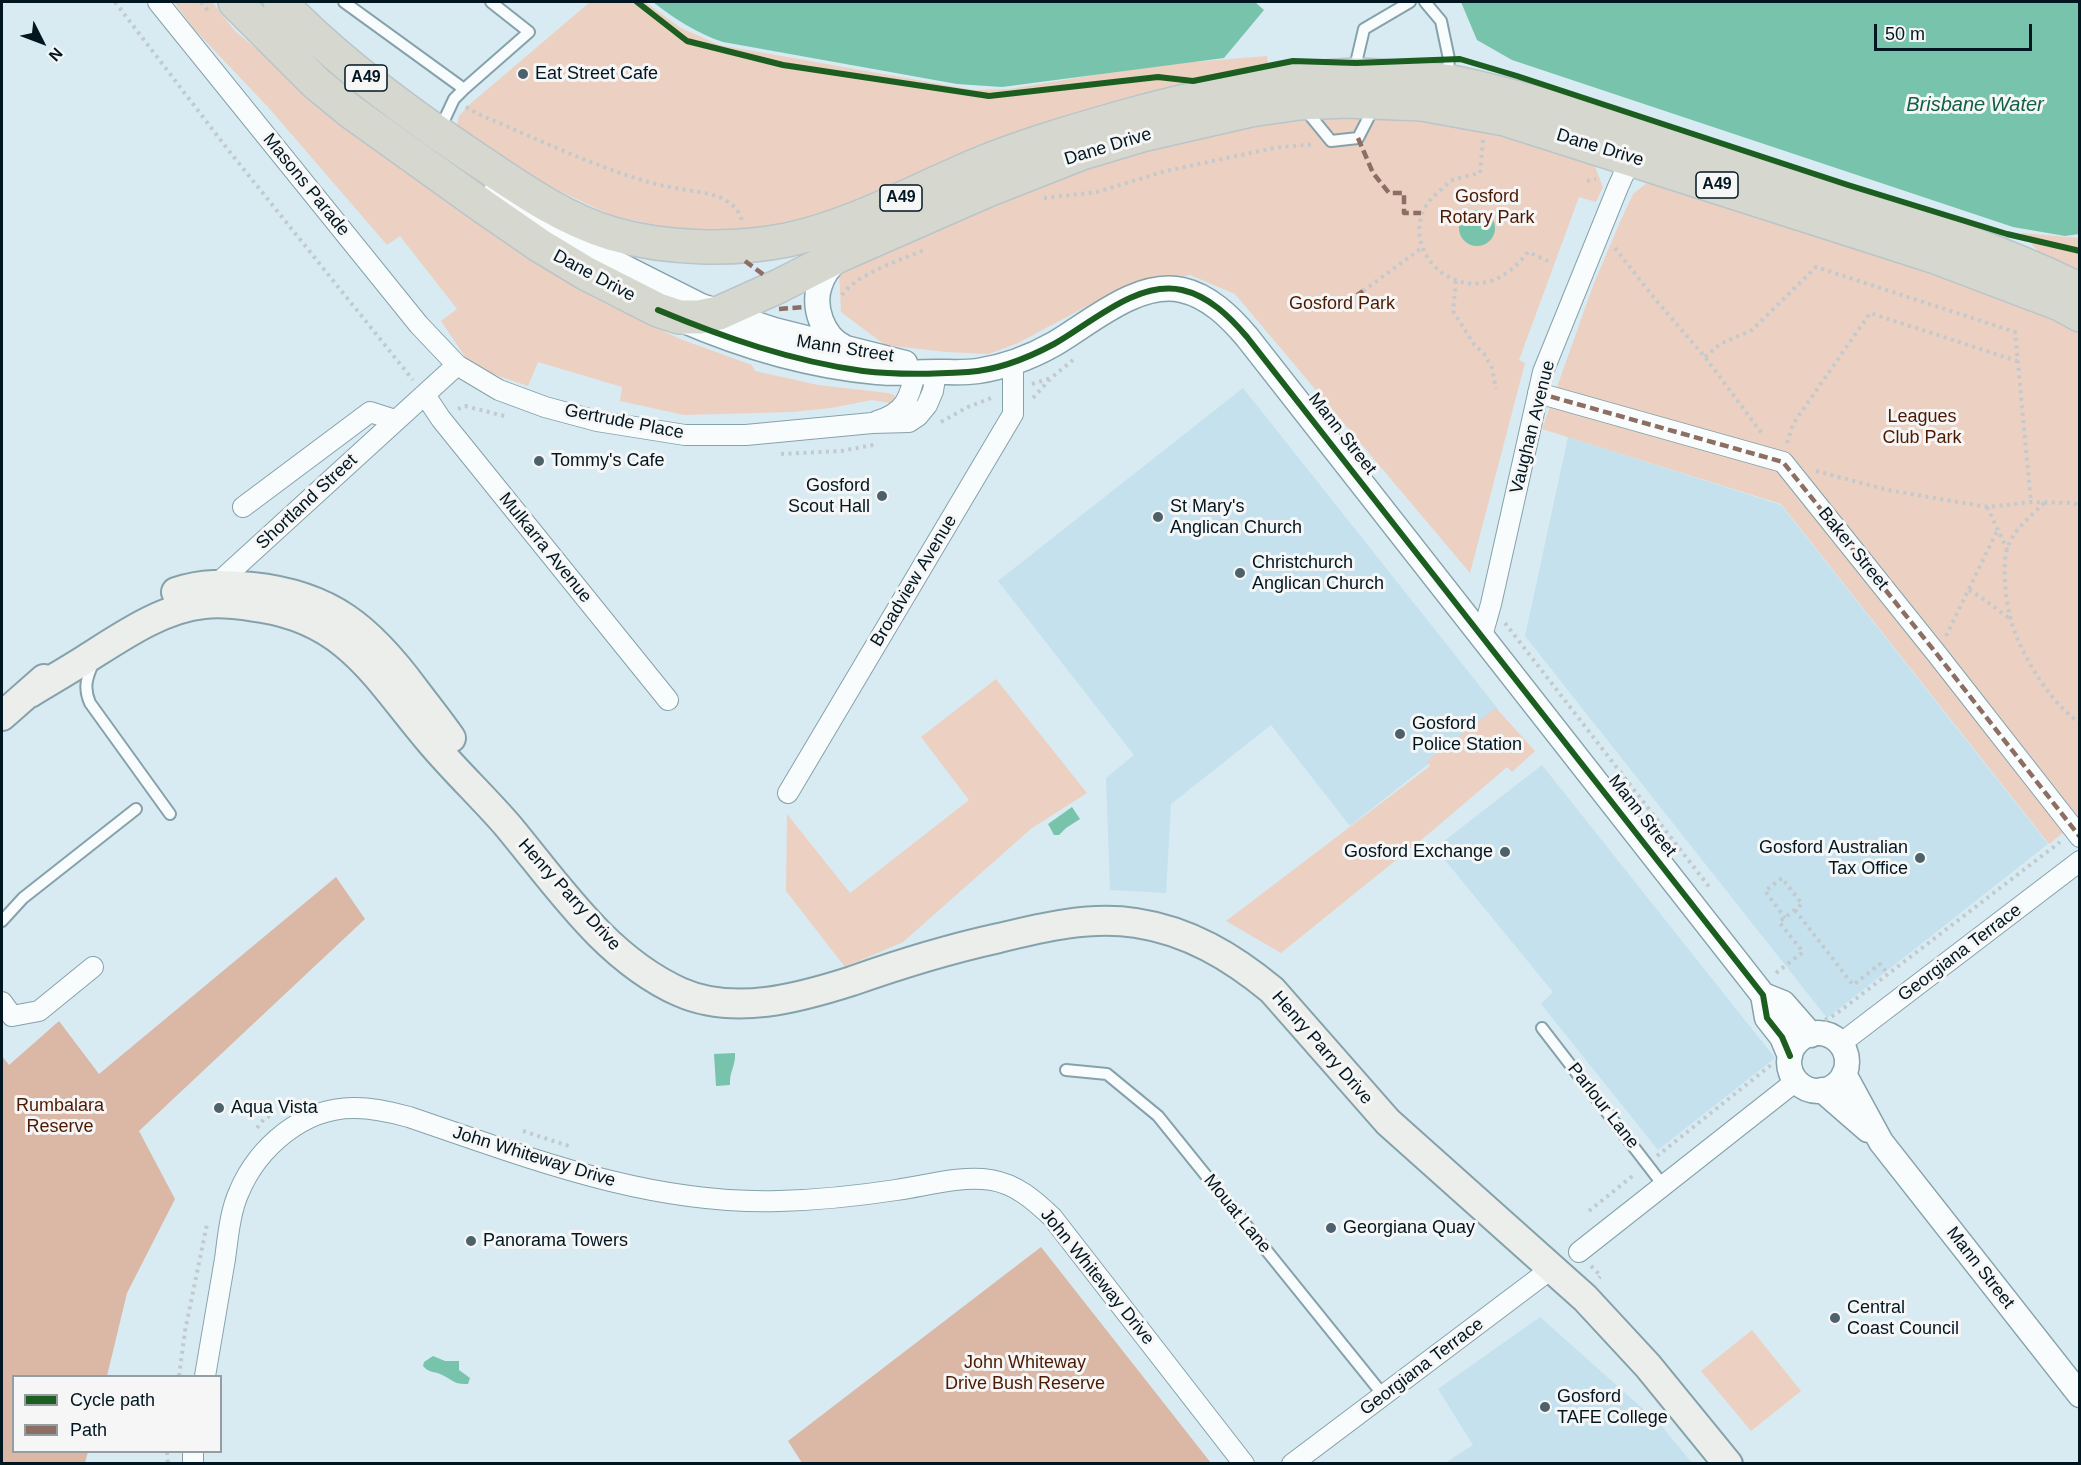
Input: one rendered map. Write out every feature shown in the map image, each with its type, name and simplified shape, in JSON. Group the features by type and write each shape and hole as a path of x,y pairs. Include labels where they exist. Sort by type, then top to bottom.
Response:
{"highway":[{"name":"Dane Drive","path":"235,2 292,61 350,111 556,256 595,279 658,310 679,317 691,318 719,313 840,255 988,190 1082,153 1202,120 1251,110 1446,81 1511,95 1653,138 1940,233 2050,274 2079,290"},
{"name":"Dane Drive","path":"279,2 349,65 448,140 528,194 568,216 613,234 666,244 716,247 786,240 834,226 978,165 1082,128 1199,97 1256,85 1366,93 1505,119 1933,256 2060,304 2079,315"}],"main road":[{"name":"Henry Parry Drive","path":"2,716 30,693 74,650 98,630 123,614 153,600 189,588 218,583 262,588 322,604 349,618 372,638 448,734 505,823"},
{"name":"Henry Parry Drive","path":"30,693 135,629 169,613 202,604 237,604 272,609 306,619 332,633 355,651 380,678 430,741 505,823 578,911 619,952 662,982 682,993 702,999 747,1003 798,996 981,942 1060,924 1135,923 1185,936 1229,958 1272,990 1388,1122 1585,1298 1648,1366 1728,1464"}],"street":[{"name":"Masons Parade","path":"158,2 419,325 457,365"},
{"name":"Mann Street","path":"448,140 502,193 528,214 624,269 682,298 719,313 792,335 924,370"},
{"name":"Vaughan Avenue","path":"1482,636 1543,372 1631,158"},
{"path":"840,255 823,277 817,301 823,325 829,335 844,347"},
{"name":"Mann Street","path":"658,310 766,351 863,371 978,371 1013,362 1053,345 1134,296 1180,289 1207,301 1229,318 1247,338 1763,995 1767,1018 1782,1037 1783,1058"},
{"name":"Broadview Avenue","path":"788,793 1013,414 1013,362"},
{"name":"Shortland Street","path":"218,583 457,365"},
{"name":"Gertrude Place","path":"457,365 499,390 545,407 597,421 685,435 746,435 906,422 918,417 932,396 924,370"},
{"path":"1538,393 1783,462"},
{"name":"Mulkarra Avenue","path":"425,395 441,419 668,700"},
{"name":"Shortland Street","path":"243,507 370,412 395,420"},
{"name":"Baker Street","path":"1783,462 2079,837"},
{"name":"Georgiana Terrace","path":"1840,1044 2079,861"},
{"path":"2,1002 12,1016 39,1011 93,967"},
{"name":"Mann Street","path":"1763,995 1783,1003 1817,1028"},
{"path":"1817,1028 1840,1044 1846,1061 1844,1074 1836,1084 1822,1090 1808,1089 1796,1081 1789,1064 1783,1058 1799,1041 1817,1028"},
{"name":"Mann Street","path":"1844,1074 1881,1142 2079,1395"},
{"path":"1579,1252 1796,1081"},
{"name":"Mann Street","path":"1822,1090 1881,1142"},
{"name":"John Whiteway Drive","path":"205,1375 238,1193 253,1165 275,1141 299,1123 327,1111 354,1108 386,1111 409,1117 562,1169 618,1184 717,1201 778,1202 836,1198 965,1179 991,1180 1015,1188 1052,1217 1244,1464"},
{"name":"Georgiana Terrace","path":"1292,1464 1551,1269"}],"lane":[{"path":"344,2 464,89"},
{"path":"448,140 454,99 529,32 491,2"},
{"path":"1299,103 1331,141 1358,138 1366,93 1356,63 1364,29 1410,2"},
{"path":"1426,2 1441,21 1449,59 1446,81"},
{"path":"97,652 86,682 86,693 90,703 170,814"},
{"path":"2,921 23,898 135,809"},
{"name":"Parlour Lane","path":"1542,1028 1663,1185"},
{"name":"Mouat Lane","path":"1065,1070 1107,1074 1158,1116 1384,1396"}],"path":[{"path":"115,2 229,152 425,395"},
{"path":"454,99 478,114 606,168 647,182 712,194 729,201 738,211 743,226"},
{"path":"1484,130 1480,173 1453,180 1423,209 1420,222 1423,247 1432,263 1442,273 1456,281 1474,283 1499,279 1521,261 1528,252 1548,261"},
{"path":"1038,199 1097,192 1166,171 1274,148 1331,141"},
{"path":"1587,181 1596,179"},
{"path":"1613,246 1705,357 1783,462 1888,490 1987,507 2031,502 2079,505"},
{"path":"836,303 845,291 859,280 931,247"},
{"path":"1363,291 1423,247"},
{"path":"1705,357 1720,344 1752,330 1816,267 2015,332 2031,502"},
{"path":"1456,281 1453,311 1492,368 1496,389"},
{"path":"1783,462 1792,424 1870,313 2017,361"},
{"path":"1027,408 1051,378 1076,358"},
{"path":"2044,503 2013,534 2007,550 2005,570 2011,620 2025,654 2043,682 2067,715 2079,723"},
{"path":"1987,507 1996,531 2007,550"},
{"path":"1936,653 1969,590 1996,531"},
{"path":"1969,590 2011,620"},
{"path":"1498,615 1711,888"},
{"path":"1817,1028 2060,842"},
{"path":"1769,964 1776,973 1803,952 1779,922 1785,918 1802,904 1782,878 1765,891 1785,918"},
{"path":"1795,910 1853,986 1880,964 1888,974"},
{"path":"1589,1211 1783,1058"},
{"path":"523,1131 573,1148"},
{"path":"179,1375 186,1331"}],"shaded area":[{"path":"1243,388 1498,709 1350,826 1271,725 1171,804 1166,893 1110,890 1106,778 1134,755 998,581"},
{"path":"1568,437 1781,505 2048,844 1827,1018 1525,636"},
{"path":"1542,765 1775,1058 1658,1150 1541,1004 1553,992 1435,848"},
{"name":"Gosford TAFE College","path":"1540,1317 1660,1424 1692,1463 1445,1463 1473,1445 1438,1389"}],"green space":[{"path":"174,2 212,2 235,31 349,125 521,254 596,299 680,339 752,365 755,371 818,385 888,393 894,395 896,399 890,403 872,400 831,408 792,412 684,415 620,401 622,387 538,362 528,386 472,367 441,321 457,309 400,236 387,245 268,107 193,28"},
{"path":"590,2 645,2 681,28 719,45 974,90 1009,89 1156,65 1267,56 1269,70 978,151 844,205 792,222 738,230 677,229 613,216 525,175 462,131 457,125 459,116 469,105"},
{"name":"Gosford Rotary Park","path":"1334,111 1455,118 1594,164 1603,187 1596,202 1579,197 1519,360 1525,363 1470,573 1235,294 1190,275 1119,289 1018,343 989,354 885,345 841,312 839,271 1089,161 1153,144"},
{"name":"Leagues Club Park","path":"1654,180 1974,279 2079,330 2079,820 2049,844 1781,504 1542,429 1594,283 1620,222 1633,194"},
{"path":"2021,233 2079,238 2079,275 2040,253"},
{"path":"996,679 1087,793 1032,828 903,942 845,967 786,891 787,814 850,893 969,800 921,737"},
{"path":"1496,708 1535,751 1512,772 1507,767 1281,953 1226,921 1430,766 1427,761"},
{"name":"Rumbalara Reserve","path":"336,877 365,919 139,1131 175,1199 127,1293 107,1375 12,1375 12,1453 88,1453 85,1463 2,1463 2,1056 9,1065 59,1021 99,1074"},
{"name":"John Whiteway Drive Bush Reserve","path":"1041,1247 1211,1463 802,1463 788,1441"},
{"path":"1752,1330 1801,1391 1751,1431 1701,1371"}],"water":[{"path":"653,2 1255,2 1264,10 1224,58 1002,87 957,84 723,42 686,25"},
{"name":"Brisbane Water","path":"1461,2 2079,2 2079,234 2065,236 2013,227 1512,60 1477,40"},
{"path":"1477,210 1490,215 1495,228 1490,241 1477,246 1464,241 1459,228 1464,215"},
{"path":"1072,807 1080,819 1059,835 1054,835 1048,824"},
{"path":"735,1053 730,1085 716,1086 714,1054"},
{"path":"433,1356 445,1361 459,1361 459,1370 470,1378 468,1384 456,1383 425,1368 424,1362"}],"marked path":[{"path":"1358,138 1373,173 1389,193 1404,193 1404,213 1421,213"},
{"path":"745,261 764,275"},
{"path":"1357,295 1363,291"},
{"path":"779,309 805,307"},
{"path":"1538,393 1783,462 2080,837"}],"cycle path":[{"path":"637,2 687,41 783,65 989,96 1158,77 1193,81 1293,61 1356,63 1460,59 1848,185 2007,234 2080,251"},
{"path":"658,310 734,339 810,361 863,371 929,374 979,371 1002,366 1054,344 1115,306 1148,291 1182,290 1210,302 1247,337 1763,995 1767,1018 1782,1037 1790,1056"}],"place":[{"name":"Eat Street Cafe","path":"523,74"},
{"name":"Tommy's Cafe","path":"539,461"},
{"name":"Gosford Scout Hall","path":"882,496"},
{"name":"St Mary's Anglican Church","path":"1158,517"},
{"name":"Christchurch Anglican Church","path":"1240,573"},
{"name":"Gosford Police Station","path":"1400,734"},
{"name":"Gosford Exchange","path":"1505,852"},
{"name":"Gosford Australian Tax Office","path":"1920,858"},
{"name":"Aqua Vista","path":"219,1108"},
{"name":"Georgiana Quay","path":"1331,1228"},
{"name":"Panorama Towers","path":"471,1241"},
{"name":"Central Coast Council","path":"1835,1318"},
{"name":"Gosford TAFE College","path":"1545,1407"}],"park label":[{"name":"Gosford Park","path":"1342,304"}]}
